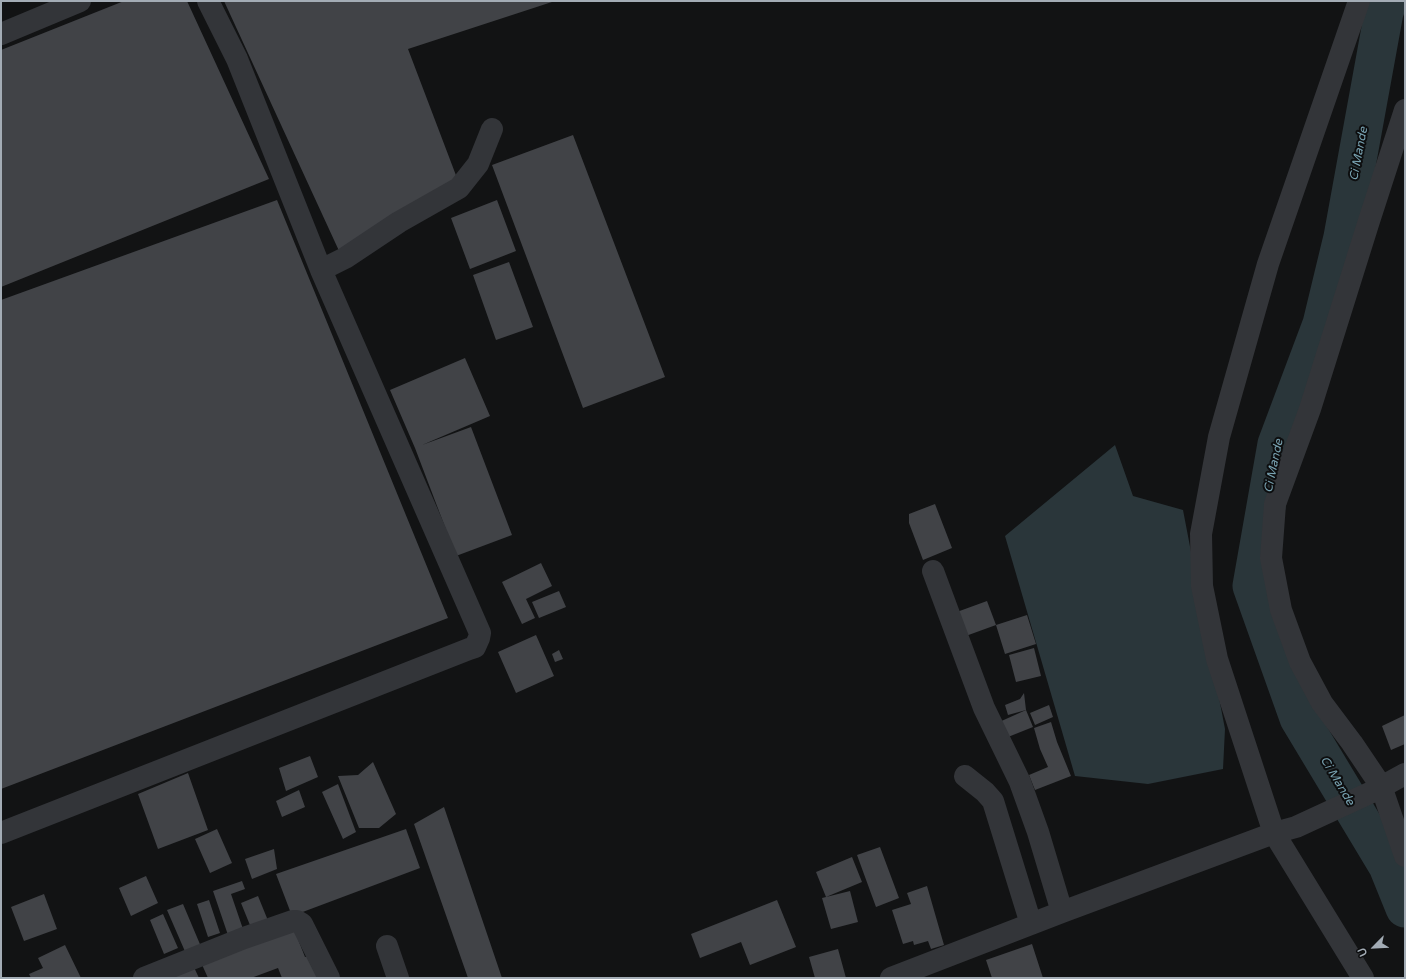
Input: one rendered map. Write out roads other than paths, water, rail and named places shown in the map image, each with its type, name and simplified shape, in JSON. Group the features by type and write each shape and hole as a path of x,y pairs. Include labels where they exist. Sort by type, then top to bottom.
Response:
{"street":[{"path":"1,34 80,1"},
{"path":"1,833 468,650 475,647 480,633 321,270 237,59 208,1"},
{"path":"1359,1 1268,264 1219,437 1201,534 1202,586 1217,659 1274,833 1363,978"},
{"path":"1405,110 1310,409 1275,504 1271,558 1281,610 1300,662 1322,703 1352,743 1378,789 1405,856"},
{"path":"321,270 345,258 399,222 459,188 478,164 492,129"},
{"path":"933,571 984,708 1020,782 1038,832 1062,912"},
{"path":"891,978 1062,912 1274,833 1296,827 1378,789 1405,774"},
{"path":"965,776 985,792 992,801 1031,924"},
{"path":"144,978 244,938 293,921 297,921 302,924 329,978"},
{"path":"387,946 398,978"}],"waterway":[{"name":"Ci Mande","path":"1388,1 1384,12 1343,237 1322,324 1277,444 1252,586 1299,718 1388,866 1405,908"}]}
